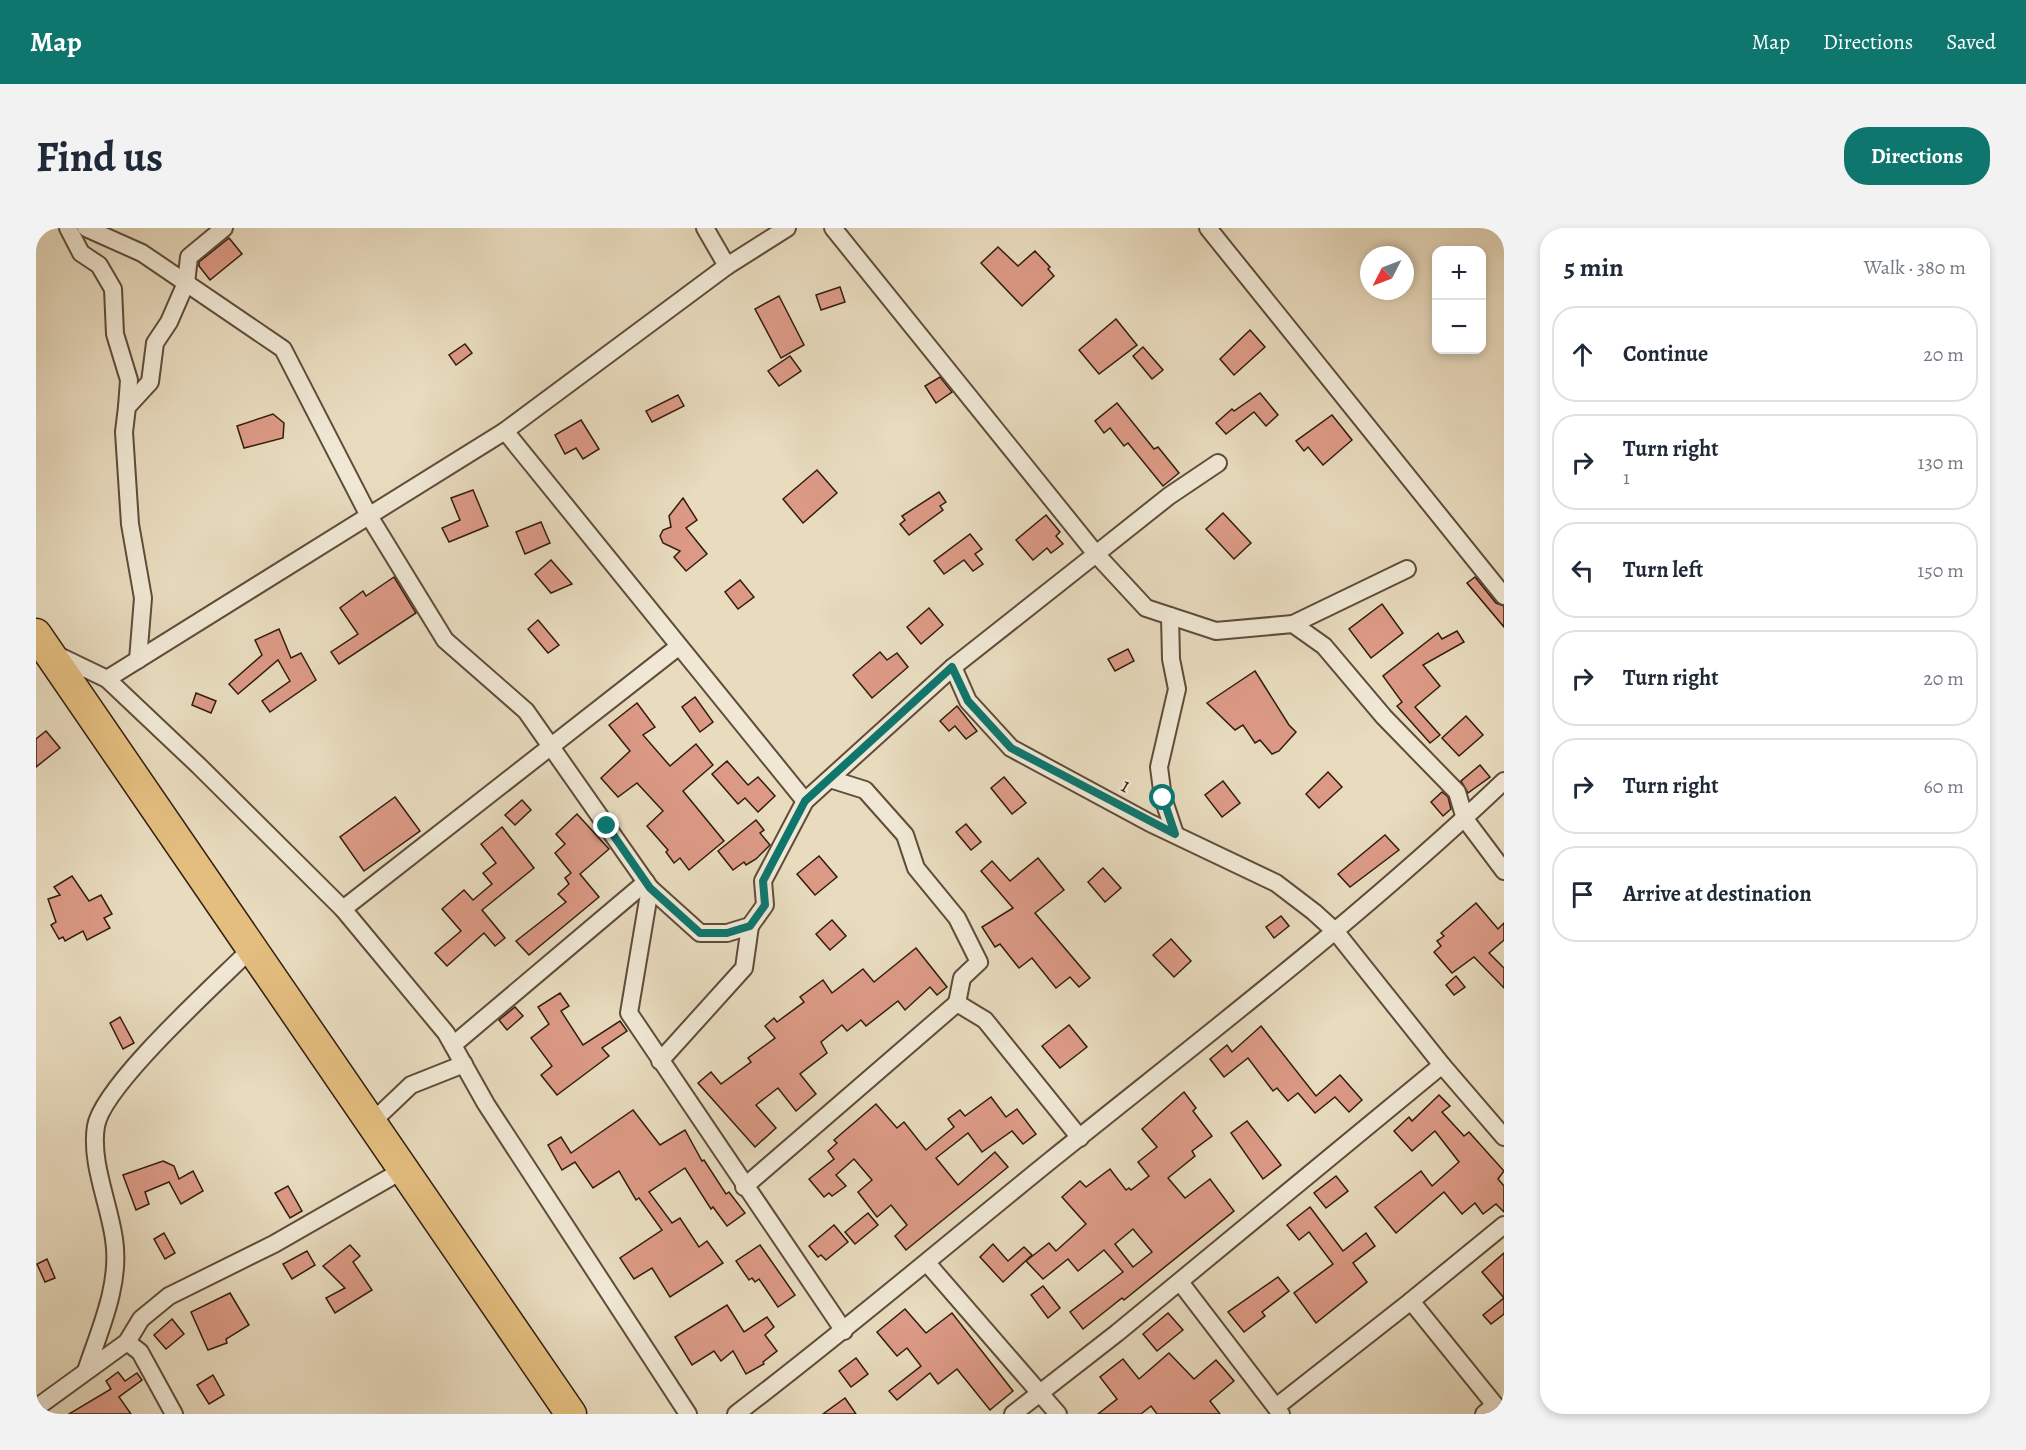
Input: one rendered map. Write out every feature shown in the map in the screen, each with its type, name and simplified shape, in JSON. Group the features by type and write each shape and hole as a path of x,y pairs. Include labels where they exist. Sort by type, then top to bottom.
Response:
{"highway":[{"path":"41,642 571,1414"}],"street":[{"path":"68,228 81,253 99,265 113,289 115,334 129,380 124,432 130,524 143,598 138,660"},
{"path":"86,228 142,253 283,349 369,516 445,640 526,711 648,885 700,933 727,933 750,926"},
{"path":"127,407 150,382 155,343 169,322 186,283 189,257 224,228"},
{"path":"705,228 727,266"},
{"path":"107,679 505,431 727,266 787,228"},
{"path":"833,228 1096,554 1146,608 1216,631 1293,624 1407,569"},
{"path":"1208,228 1504,596"},
{"path":"505,431 805,801"},
{"path":"660,1061 744,968 750,926 765,905 763,881 805,801 952,667 1169,496 1218,463"},
{"path":"1170,616 1171,659 1177,689 1159,767 1163,798 1175,834"},
{"path":"1293,624 1324,646 1384,717 1457,792 1465,819 1504,871"},
{"path":"41,642 107,679 200,766 343,909 446,1033 486,1104 688,1414"},
{"path":"343,909 551,749 678,647"},
{"name":"1","path":"952,667 968,701 1011,748 1175,834 1276,883 1336,932 1442,1065 1504,1137"},
{"path":"744,1186 957,1003 962,978 979,962 957,918 916,868 905,835 865,790 830,779"},
{"path":"736,1414 844,1331 1336,932 1465,819 1504,781"},
{"path":"453,1045 648,885"},
{"path":"648,885 628,1013 844,1331"},
{"path":"86,1371 114,1289 114,1241 97,1158 96,1125 119,1083 251,949"},
{"path":"957,1003 986,1020 1080,1138"},
{"path":"371,1123 411,1085 464,1064"},
{"path":"1013,1414 1180,1282 1442,1065"},
{"path":"36,1408 127,1342 141,1319 169,1296 274,1244 404,1170"},
{"path":"1180,1282 1279,1411 1504,1225"},
{"path":"927,1263 1058,1414"},
{"path":"1411,1301 1494,1411"},
{"path":"127,1342 140,1352 174,1414"}],"building":[{"path":"229,238 242,254 210,280 199,266 199,262"},
{"path":"998,247 1018,266 1035,251 1050,267 1048,269 1054,276 1022,306 981,263"},
{"path":"840,287 845,302 821,310 816,295"},
{"path":"779,296 804,345 781,358 755,309"},
{"path":"1116,319 1137,345 1099,374 1079,350"},
{"path":"1250,330 1265,347 1234,375 1220,359"},
{"path":"465,344 472,353 456,365 449,355"},
{"path":"1143,347 1163,370 1152,379 1133,356"},
{"path":"790,356 801,371 779,386 768,371"},
{"path":"940,377 952,392 936,403 925,386"},
{"path":"1260,393 1278,415 1266,426 1254,412 1226,434 1216,423 1232,409 1234,411"},
{"path":"678,395 684,406 652,422 646,411"},
{"path":"1117,403 1154,449 1158,447 1179,473 1163,486 1128,443 1124,446 1110,428 1104,433 1095,421"},
{"path":"273,414 284,423 283,438 244,448 237,426"},
{"path":"1332,415 1352,440 1323,465 1308,447 1304,451 1296,441"},
{"path":"581,420 599,449 583,459 576,448 565,454 555,435"},
{"path":"817,470 837,493 803,523 783,499"},
{"path":"473,490 488,526 449,542 442,528 460,520 451,498"},
{"path":"939,492 946,502 940,506 943,510 909,535 900,524 905,520 902,516"},
{"path":"683,498 697,520 686,528 707,554 686,571 674,557 680,551 663,543 660,536 663,530 671,527 669,516"},
{"path":"1223,513 1251,543 1234,559 1206,529"},
{"path":"1046,515 1060,532 1056,536 1063,544 1051,553 1047,548 1033,560 1016,540"},
{"path":"541,522 550,543 525,554 516,532"},
{"path":"970,534 982,549 975,554 983,564 973,571 964,560 944,574 934,561"},
{"path":"551,560 572,584 551,593 535,574"},
{"path":"394,577 416,613 339,664 331,652 358,634 340,608 363,591 366,596"},
{"path":"1475,577 1496,603 1504,606 1504,627 1467,583"},
{"path":"740,580 754,597 738,609 725,592"},
{"path":"1382,604 1403,633 1371,658 1349,629"},
{"path":"929,608 943,625 921,644 907,627"},
{"path":"538,620 559,645 548,653 528,629"},
{"path":"279,629 291,658 301,653 316,680 270,712 262,701 290,681 278,660 238,694 229,684 262,655 255,640"},
{"path":"1457,631 1464,642 1423,665 1440,686 1415,707 1440,735 1430,743 1397,706 1402,702 1383,676 1438,633 1442,639"},
{"path":"1128,649 1134,661 1115,671 1108,659"},
{"path":"880,652 887,660 897,653 908,667 872,698 853,675"},
{"path":"1255,671 1289,725 1296,732 1279,751 1272,754 1260,740 1255,743 1243,725 1235,730 1207,703"},
{"path":"196,693 216,701 211,713 192,705"},
{"path":"695,697 713,722 700,732 682,707"},
{"path":"637,703 655,727 643,735 670,766 696,744 713,765 683,791 724,841 689,870 680,858 674,863 666,852 668,850 647,826 663,811 637,783 618,797 601,778 630,751 609,725"},
{"path":"957,706 977,731 966,739 955,726 949,731 940,721"},
{"path":"1466,716 1483,735 1459,756 1442,738"},
{"path":"46,731 60,748 36,767 36,739"},
{"path":"727,761 748,785 758,777 775,796 758,812 745,798 738,804 712,774"},
{"path":"1480,765 1490,777 1468,793 1461,781"},
{"path":"1328,772 1342,787 1319,808 1306,794"},
{"path":"1004,777 1026,803 1012,814 991,788"},
{"path":"1223,781 1240,803 1222,817 1205,795"},
{"path":"1442,792 1448,797 1451,809 1443,816 1431,802"},
{"path":"395,797 420,831 364,871 340,837"},
{"path":"522,800 531,810 515,825 505,815"},
{"path":"577,814 609,849 580,874 599,897 529,955 516,941 566,902 558,894 569,884 565,878 571,873 555,853 565,844 556,834"},
{"path":"756,820 764,830 760,833 770,845 756,859 746,865 744,862 733,870 718,851"},
{"path":"966,824 981,842 971,850 956,832"},
{"path":"502,827 534,868 482,910 505,938 495,946 484,933 447,966 435,953 461,931 442,909 464,890 473,900 492,884 483,873 496,863 481,844"},
{"path":"1385,835 1399,850 1350,887 1338,874"},
{"path":"819,856 837,877 815,895 797,874"},
{"path":"1038,858 1064,890 1035,913 1090,978 1079,987 1070,977 1056,988 1032,958 1019,968 1000,944 995,947 982,927 1013,908 981,871 992,861 1010,881"},
{"path":"1103,868 1121,888 1105,902 1088,882"},
{"path":"72,876 89,901 101,895 112,914 104,918 110,928 87,940 83,931 65,941 63,937 59,939 51,925 56,922 48,899 60,895 54,887"},
{"path":"1476,903 1498,929 1504,923 1504,940 1489,953 1504,968 1504,988 1474,957 1452,973 1434,952 1441,946 1437,941 1444,936 1441,933"},
{"path":"1281,916 1289,926 1274,938 1266,927"},
{"path":"832,920 846,936 830,950 816,934"},
{"path":"1171,939 1191,961 1174,977 1153,955"},
{"path":"916,948 947,987 937,995 930,987 905,1010 898,1001 866,1026 861,1020 847,1031 842,1025 821,1042 827,1053 800,1074 816,1094 796,1111 778,1088 756,1105 776,1128 755,1147 698,1083 711,1072 721,1084 751,1062 748,1058 775,1038 765,1026 774,1018 777,1022 804,1002 800,997 823,980 832,993 863,969 874,982"},
{"path":"1456,976 1465,987 1454,995 1446,985"},
{"path":"560,993 569,1006 561,1011 583,1045 620,1021 627,1031 602,1048 609,1056 557,1095 541,1075 552,1066 531,1038 549,1024 538,1007"},
{"path":"515,1007 523,1016 507,1030 499,1020"},
{"path":"120,1017 134,1043 123,1049 110,1023"},
{"path":"1069,1025 1087,1047 1060,1068 1042,1046"},
{"path":"1261,1026 1316,1096 1340,1075 1362,1100 1349,1112 1335,1097 1315,1113 1298,1093 1288,1101 1277,1088 1273,1091 1248,1058 1224,1077 1210,1059 1227,1045 1232,1052"},
{"path":"1184,1092 1196,1108 1193,1111 1212,1136 1192,1151 1195,1156 1168,1178 1185,1198 1210,1179 1234,1211 1124,1300 1122,1298 1083,1329 1070,1312 1123,1272 1104,1250 1078,1271 1068,1259 1043,1279 1026,1261 1049,1243 1056,1251 1086,1224 1062,1197 1080,1181 1086,1187 1110,1169 1126,1190 1129,1188 1131,1190 1149,1176 1138,1162 1157,1147 1142,1129","holes":["1133,1229 1152,1252 1133,1267 1115,1244"]},
{"path":"1439,1095 1450,1106 1442,1112 1464,1136 1469,1132 1504,1171 1498,1179 1504,1186 1504,1212 1496,1204 1483,1214 1475,1203 1462,1214 1444,1192 1396,1233 1375,1207 1421,1171 1432,1186 1459,1162 1435,1131 1412,1151 1394,1131 1409,1117 1412,1121"},
{"path":"991,1097 1006,1117 1017,1109 1036,1134 1023,1144 1012,1131 982,1152 968,1133 936,1158 958,1185 995,1152 1008,1167 906,1250 895,1236 907,1225 891,1205 877,1217 858,1192 872,1180 854,1159 836,1175 846,1186 832,1196 829,1193 824,1197 809,1179 834,1159 828,1151 837,1143 834,1140 876,1104 897,1128 904,1122 926,1150 954,1127 948,1119 960,1110 965,1116"},
{"path":"633,1110 660,1145 685,1130 702,1161 704,1160 726,1194 729,1192 745,1213 727,1226 713,1207 711,1209 685,1168 649,1192 672,1223 680,1218 699,1247 707,1241 723,1263 670,1297 652,1268 634,1279 620,1258 662,1230 639,1198 636,1200 619,1171 593,1188 575,1162 562,1170 548,1145 561,1137 571,1153"},
{"path":"1247,1121 1281,1165 1263,1179 1231,1133"},
{"path":"163,1161 174,1166 179,1179 193,1171 203,1191 181,1204 169,1182 145,1192 149,1204 136,1210 123,1175"},
{"path":"1336,1176 1348,1191 1326,1208 1314,1193"},
{"path":"288,1186 302,1211 290,1218 275,1193"},
{"path":"1310,1207 1343,1251 1366,1233 1375,1246 1353,1263 1367,1282 1316,1323 1294,1293 1333,1264 1309,1232 1299,1240 1287,1225"},
{"path":"868,1213 878,1225 855,1244 845,1232"},
{"path":"834,1225 848,1242 826,1260 821,1255 818,1257 809,1246"},
{"path":"164,1233 175,1253 165,1259 154,1239"},
{"path":"993,1244 1008,1261 1024,1247 1032,1255 1003,1282 980,1257"},
{"path":"350,1245 360,1256 353,1262 372,1290 335,1313 326,1298 345,1288 323,1266"},
{"path":"760,1245 795,1295 778,1307 759,1279 755,1282 752,1278 749,1280 736,1261"},
{"path":"307,1251 315,1265 292,1279 283,1264"},
{"path":"1504,1253 1504,1298 1482,1272"},
{"path":"47,1259 55,1278 45,1282 37,1264"},
{"path":"1278,1277 1289,1291 1262,1312 1265,1316 1244,1332 1228,1312"},
{"path":"1043,1286 1060,1308 1048,1318 1031,1295"},
{"path":"230,1293 249,1325 226,1339 227,1343 208,1350 191,1312"},
{"path":"1504,1298 1504,1314 1491,1324 1483,1315"},
{"path":"727,1305 744,1332 767,1317 774,1327 765,1335 777,1351 763,1362 764,1364 746,1374 733,1351 721,1361 714,1351 692,1365 675,1337"},
{"path":"905,1309 926,1333 952,1313 1013,1391 990,1410 957,1369 938,1384 930,1373 897,1400 889,1391 921,1366 907,1348 897,1356 877,1332"},
{"path":"1168,1313 1183,1330 1157,1351 1143,1334"},
{"path":"172,1319 184,1334 166,1349 154,1335"},
{"path":"1169,1353 1194,1379 1216,1360 1224,1369 1234,1381 1210,1401 1220,1414 1157,1414 1151,1406 1141,1414 1098,1414 1117,1399 1100,1377 1123,1359 1139,1379"},
{"path":"856,1358 868,1374 851,1387 839,1371"},
{"path":"118,1372 125,1381 137,1373 142,1380 119,1397 131,1414 69,1414 111,1389 106,1381"},
{"path":"213,1375 224,1395 209,1404 197,1385"},
{"path":"845,1398 856,1414 823,1414"}],"route":[{"path":"607,826 650,888 700,933 727,933 750,926 765,905 763,881 805,801 952,667 968,701 1011,748 1150,824 1175,834 1163,798"}]}
